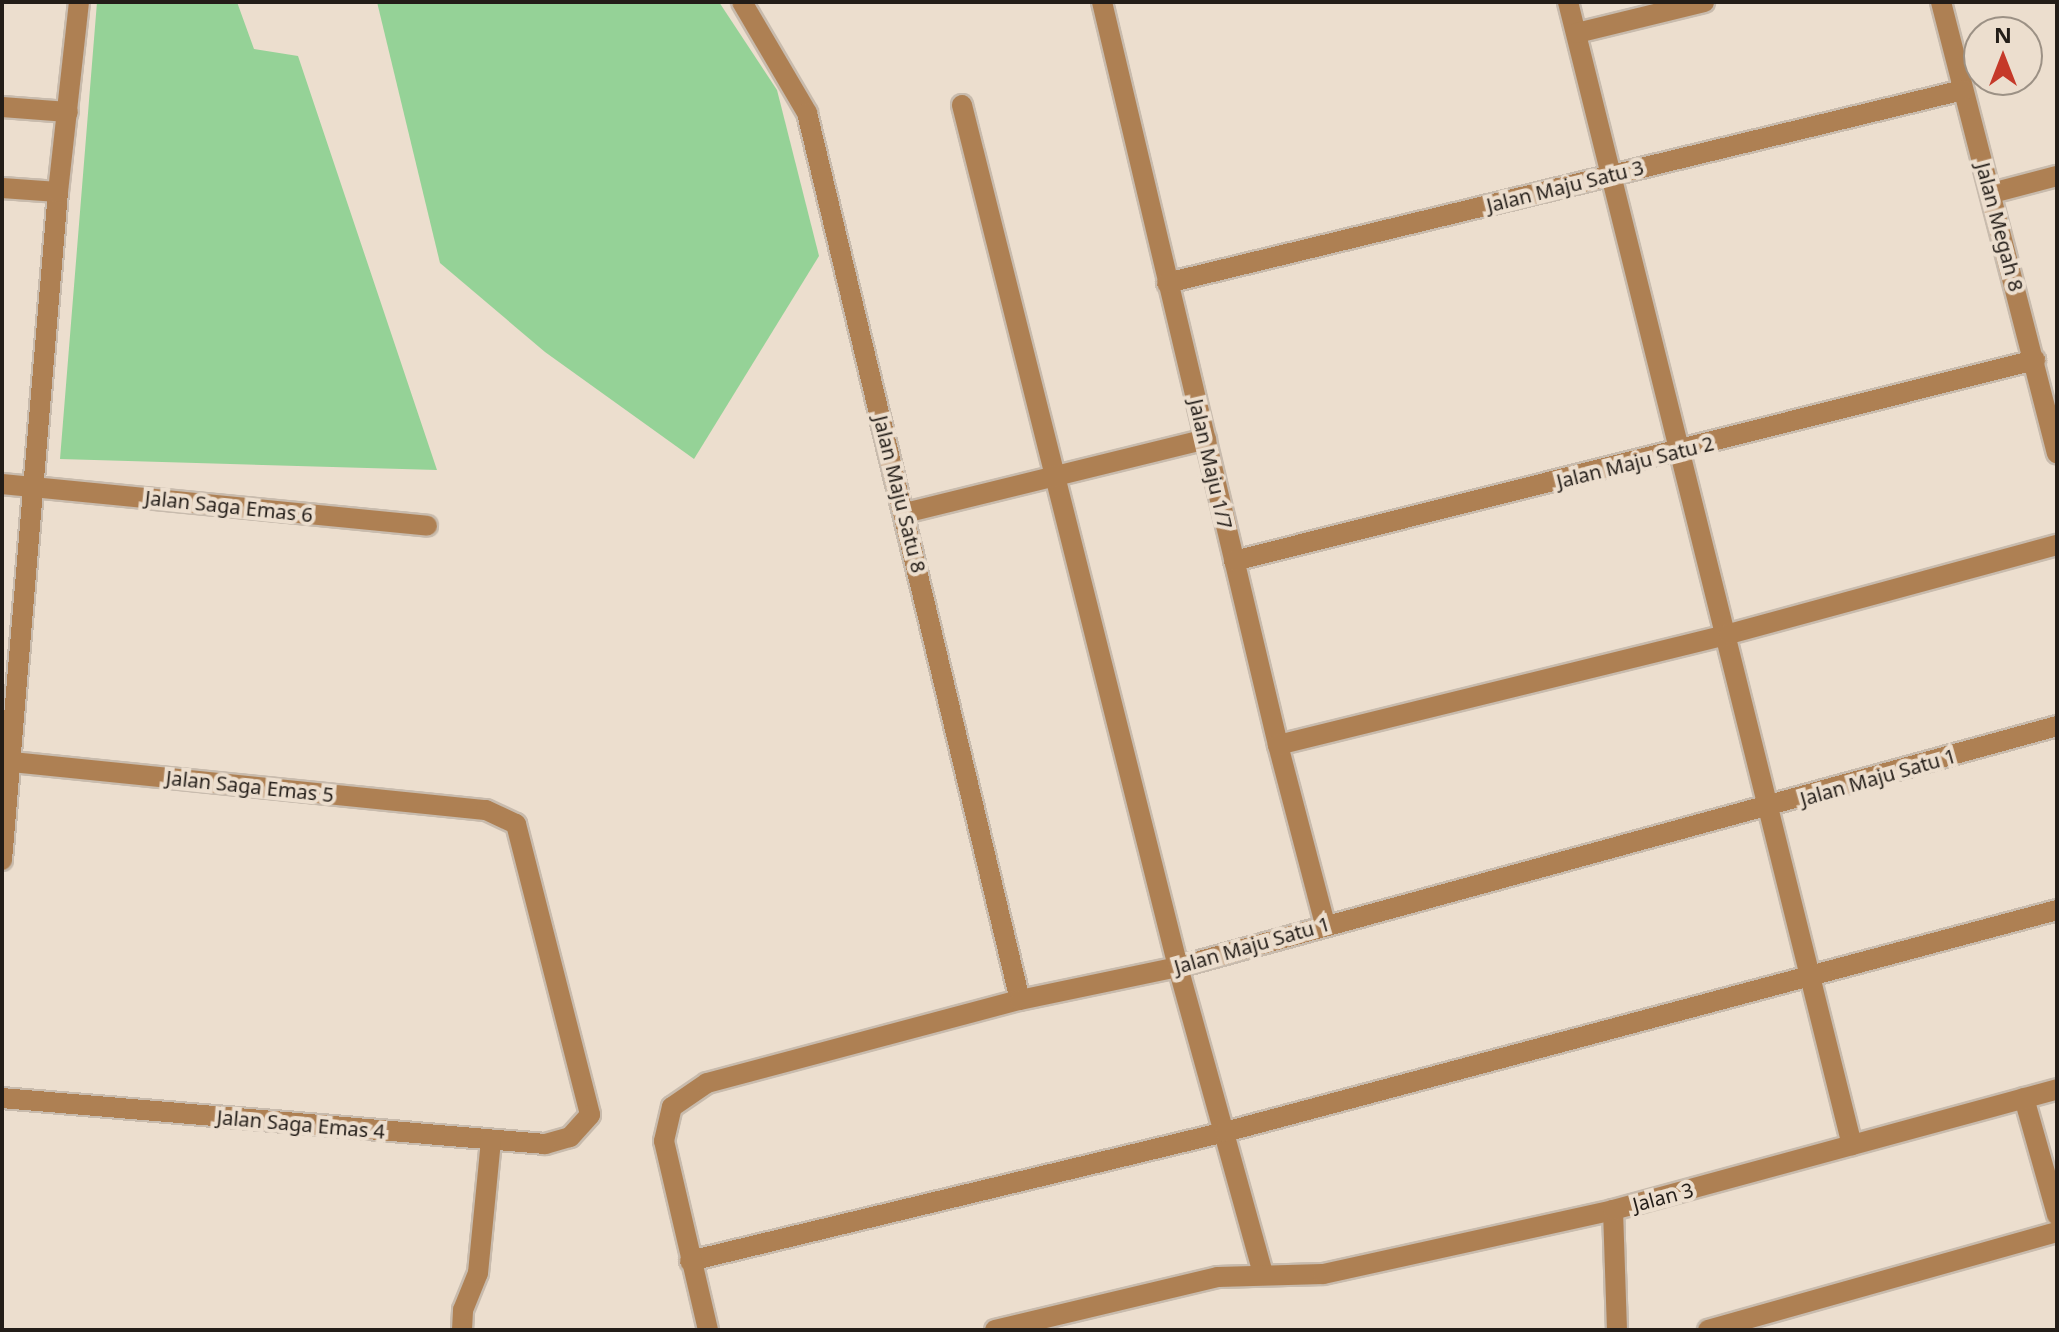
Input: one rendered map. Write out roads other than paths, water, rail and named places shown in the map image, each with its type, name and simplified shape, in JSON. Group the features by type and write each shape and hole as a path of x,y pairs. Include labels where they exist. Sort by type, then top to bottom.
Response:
{"street":[{"path":"2,860 58,192 79,2"},
{"name":"Jalan Maju Satu 8","path":"742,2 807,113 1020,1000"},
{"name":"Jalan Maju 1/7","path":"1102,2 1278,745 1325,924"},
{"path":"1568,2 1729,634 1852,1145"},
{"path":"1577,33 1704,2"},
{"name":"Jalan Megah 8","path":"1941,2 1963,90"},
{"name":"Jalan Maju Satu 3","path":"1167,283 1963,90"},
{"name":"Jalan Megah 8","path":"1965,96 2057,453"},
{"path":"962,105 1178,967 1263,1273"},
{"path":"2,107 68,112"},
{"path":"1992,193 2057,176"},
{"path":"2,188 58,192"},
{"name":"Jalan Maju Satu 2","path":"1234,561 2035,360"},
{"path":"905,513 1206,439"},
{"name":"Jalan Saga Emas 6","path":"2,484 427,526"},
{"path":"1278,745 1729,634 2057,545"},
{"name":"Jalan Maju Satu 1","path":"708,1330 664,1141 672,1107 707,1083 1020,1000 1178,967 1325,924 1771,807 2057,726"},
{"name":"Jalan Saga Emas 5","path":"8,762 486,810 516,824 524,844 590,1115"},
{"path":"690,1261 1225,1132 2057,910"},
{"name":"Jalan 3","path":"995,1330 1218,1277 1263,1273 1323,1274 1613,1210 2057,1089"},
{"name":"Jalan Saga Emas 4","path":"2,1098 545,1144 570,1137 590,1115"},
{"path":"2024,1098 2057,1215"},
{"path":"462,1330 463,1310 478,1273 491,1140"},
{"path":"1613,1210 1617,1330"},
{"path":"1708,1330 2057,1232"}]}
